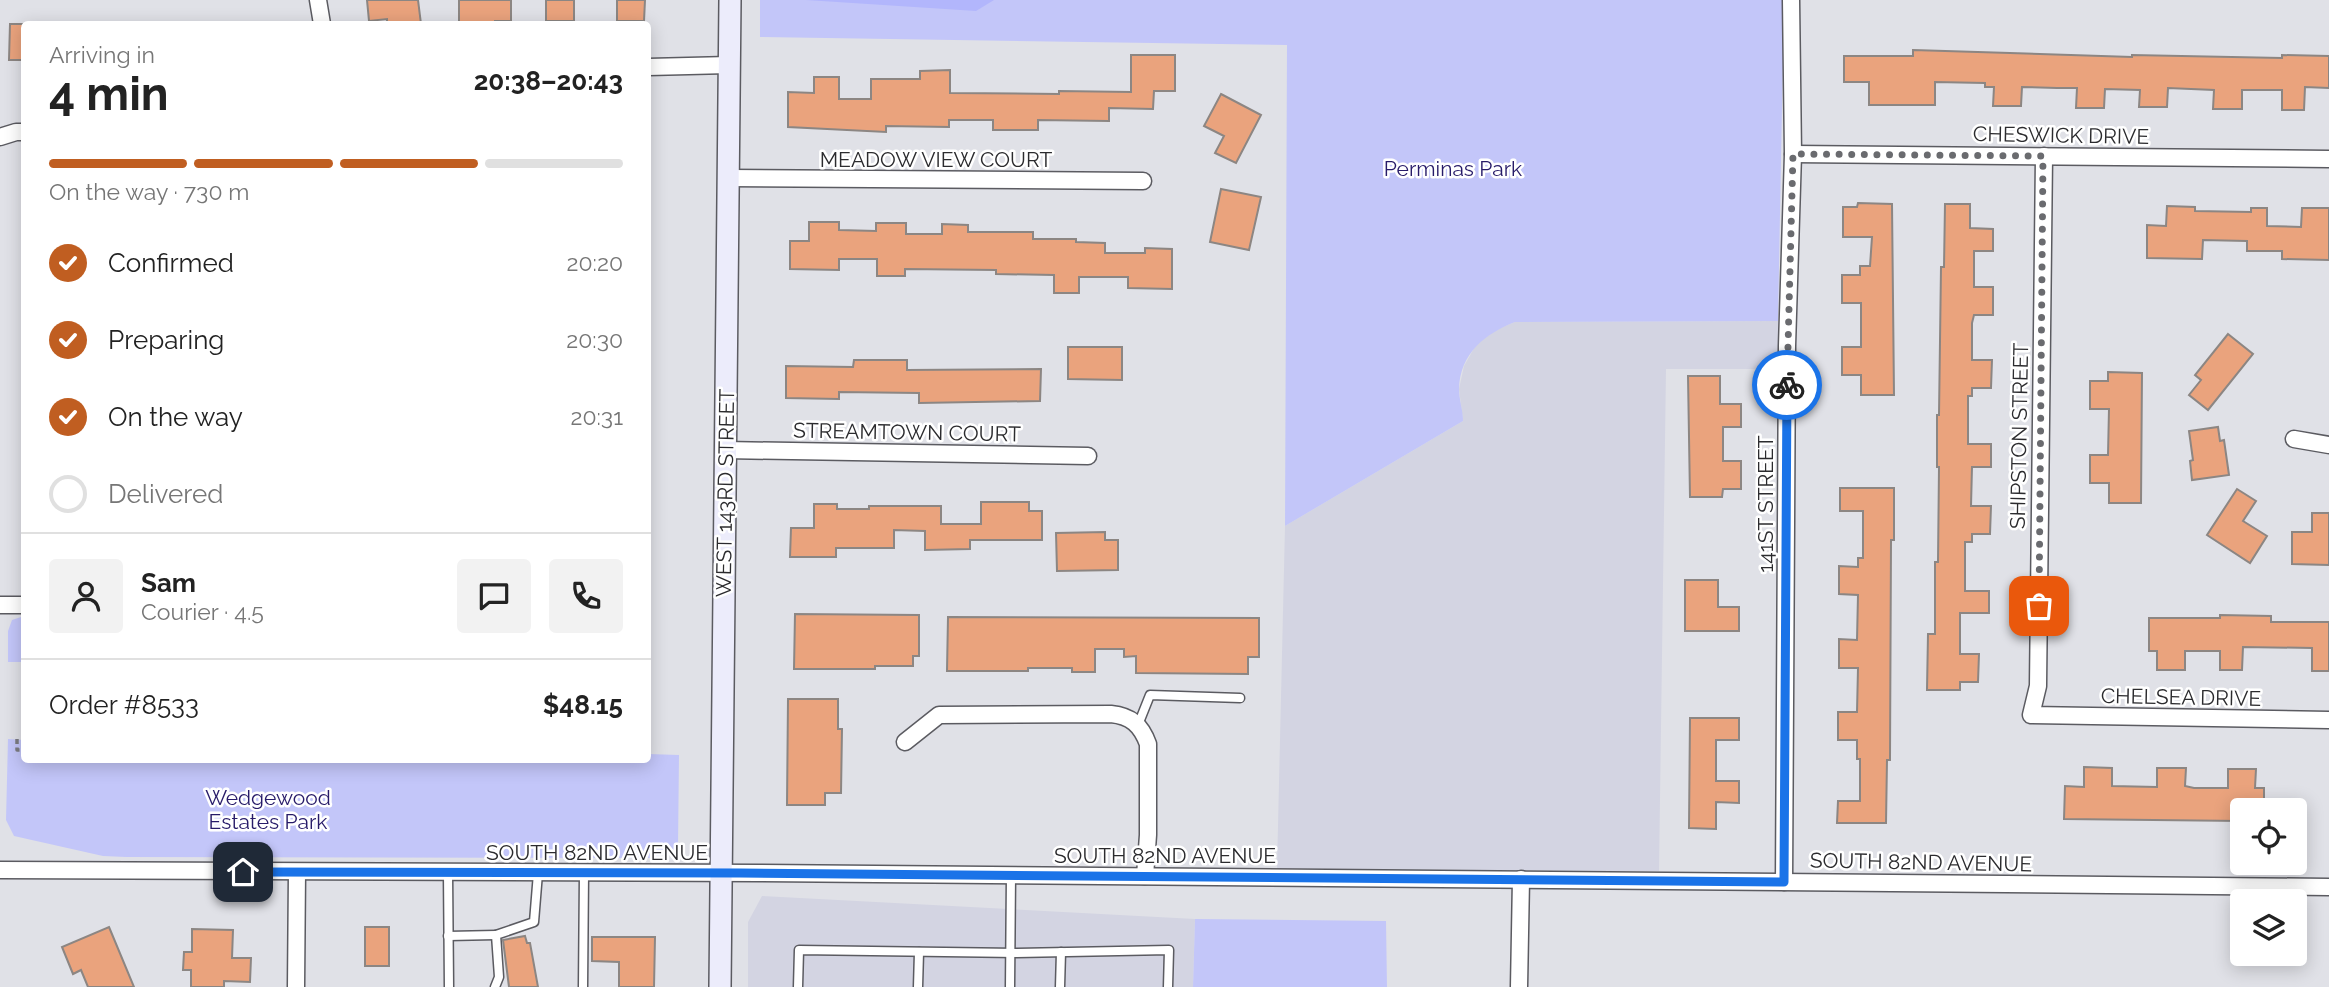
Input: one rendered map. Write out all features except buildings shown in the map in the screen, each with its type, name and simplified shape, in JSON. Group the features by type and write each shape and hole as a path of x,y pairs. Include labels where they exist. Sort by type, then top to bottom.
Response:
{"main road":[{"name":"WEST 143RD STREET","path":"720,987 730,0"}],"street":[{"path":"318,0 322,21"},
{"name":"141ST STREET","path":"1784,882 1787,346 1793,154 1791,0"},
{"path":"651,67 729,65"},
{"path":"0,137 21,132"},
{"name":"CHESWICK DRIVE","path":"1793,154 2329,159"},
{"name":"SHIPSTON STREET","path":"2031,715 2038,686 2043,156"},
{"name":"MEADOW VIEW COURT","path":"728,178 1143,181"},
{"path":"2294,439 2329,445"},
{"name":"STREAMTOWN COURT","path":"725,450 1088,456"},
{"path":"0,605 21,605"},
{"path":"905,742 940,715 1111,714 1130,718 1146,737 1149,755 1145,876"},
{"name":"CHELSEA DRIVE","path":"2031,715 2329,720"},
{"name":"SOUTH 82ND AVENUE","path":"0,870 1011,875 2329,887"},
{"path":"296,987 297,872"},
{"path":"1519,987 1521,879"}],"lane":[{"path":"1138,725 1150,695 1240,698"},
{"path":"448,873 449,987"},
{"path":"448,936 496,935 534,922 538,873"},
{"path":"583,987 584,873"},
{"path":"1010,987 1011,875"},
{"path":"495,987 499,977 496,935"},
{"path":"798,987 799,950 1169,950 1168,987"},
{"path":"918,987 919,951"},
{"path":"1060,987 1061,952"}],"path":[{"path":"17,739 17,750 21,750"}],"shaded area":[{"path":"806,0 994,0 976,11"},
{"path":"1778,321 1779,369 1666,369 1659,871 1277,869 1285,526 1463,421 1459,389 1464,366 1477,343 1495,330 1515,322"},
{"path":"762,896 1195,919 1193,987 748,987 748,922"}],"green space":[{"name":"Perminas Park","path":"760,0 1784,0 1778,321 1515,322 1484,339 1469,355 1460,376 1463,421 1285,526 1287,45 760,37"},
{"path":"21,617 21,662 8,662 8,631 12,620"},
{"name":"Wedgewood Estates Park","path":"8,739 21,740 21,763 651,763 651,754 679,755 678,847 650,858 103,856 14,836 6,820"},
{"path":"1195,919 1386,921 1387,987 1193,987"}],"way so far":[{"path":"1787,385 1793,154 2043,156 2039,606"}],"route":[{"path":"243,872 740,873 1784,882 1787,385"}]}
